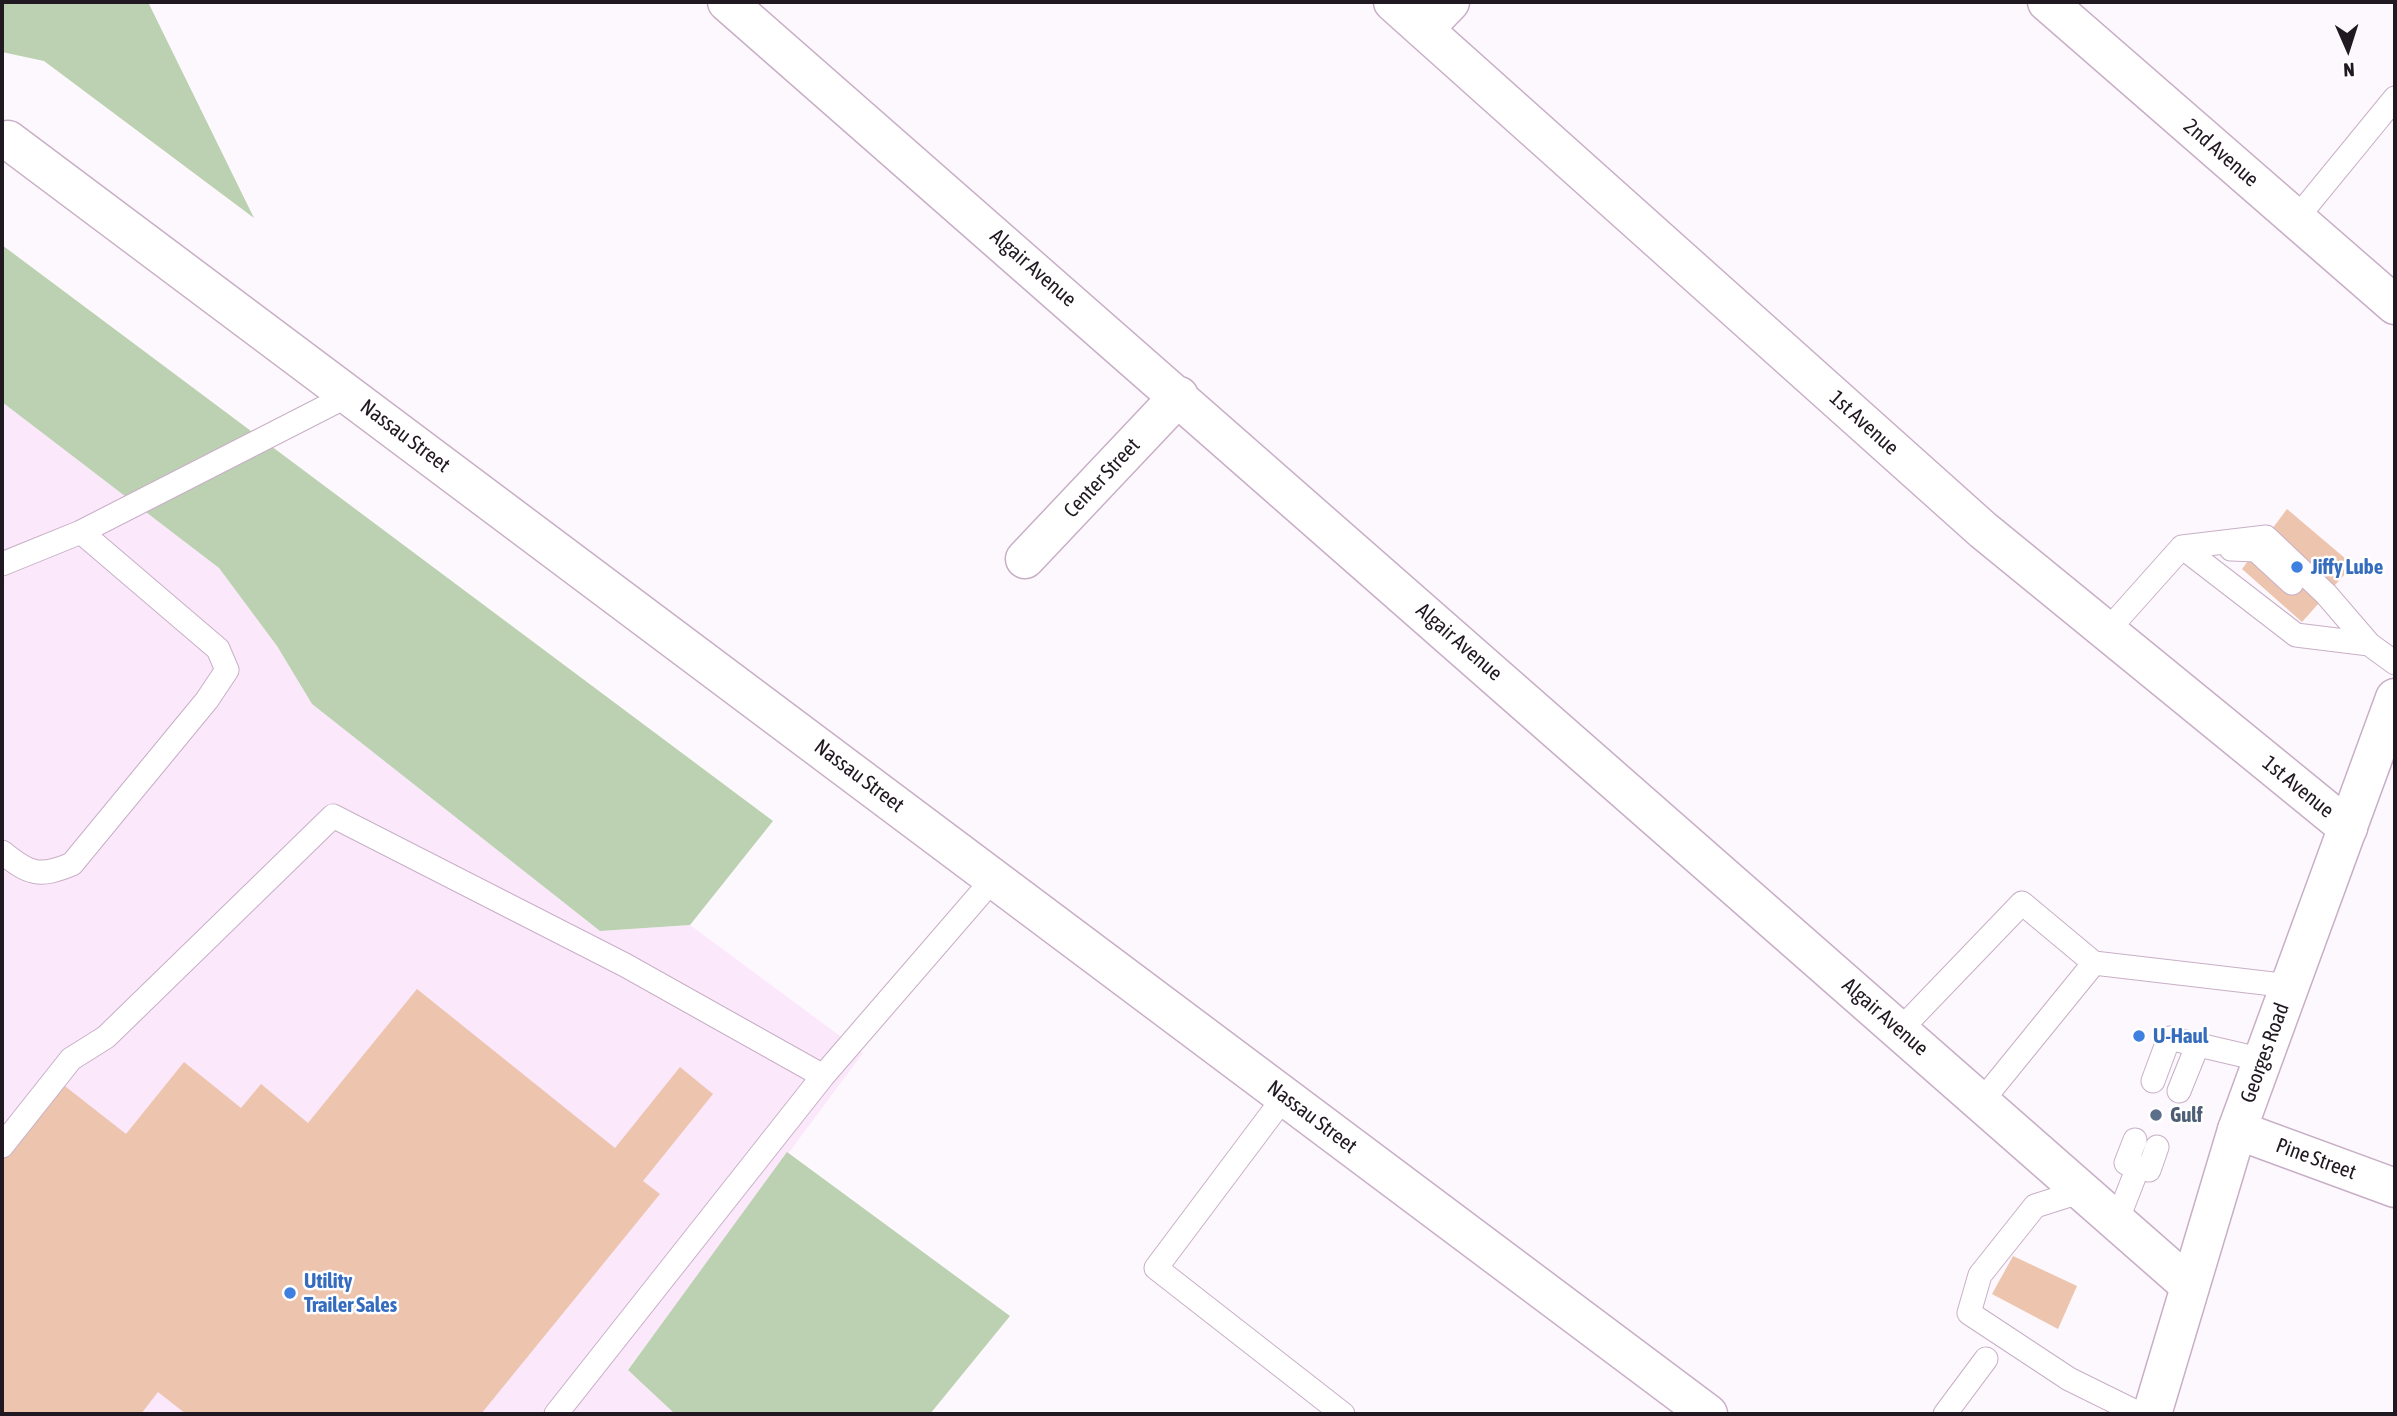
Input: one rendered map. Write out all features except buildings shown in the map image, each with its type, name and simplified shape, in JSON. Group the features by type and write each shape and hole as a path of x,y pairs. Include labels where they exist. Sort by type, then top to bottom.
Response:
{"street":[{"name":"Algair Avenue","path":"727,2 2189,1285"},
{"name":"1st Avenue","path":"1393,2 1437,15 1983,530 2348,828"},
{"name":"2nd Avenue","path":"2047,2 2395,305"},
{"name":"Nassau Street","path":"8,140 995,877 1701,1412"},
{"name":"Center Street","path":"1025,559 1179,396"},
{"name":"Georges Road","path":"2152,1414 2237,1130 2395,698"},
{"name":"Pine Street","path":"2237,1130 2395,1188"}],"lane":[{"path":"2296,219 2395,98"},
{"path":"2,564 81,532 349,395"},
{"path":"2,852 23,869 48,874 72,864 207,700 227,670 218,649 81,532"},
{"path":"2107,631 2182,547"},
{"path":"2182,547 2296,635 2369,644"},
{"path":"2182,547 2256,550 2317,605 2395,663"},
{"path":"2,1146 71,1059 106,1037 333,816 625,965 823,1076"},
{"path":"556,1414 823,1076 995,877"},
{"path":"1900,1030 2022,903 2094,963 2290,985"},
{"path":"1981,1102 2094,963"},
{"path":"2153,1081 2169,1038 2263,1060"},
{"path":"2179,1091 2197,1044"},
{"path":"1284,1096 1156,1268 1343,1414"},
{"path":"2134,1140 2126,1163 2138,1167 2149,1170 2157,1147"},
{"path":"2117,1221 2138,1167"},
{"path":"2082,1191 2035,1206 1980,1275 1969,1313 2069,1379 2140,1414"},
{"path":"1945,1414 1986,1359"}],"shaded area":[{"path":"2,402 219,568 277,646 312,704 600,931 690,925 863,1053 628,1369 675,1414 2,1414"}],"green space":[{"path":"2,2 148,2 254,218 44,61 2,52"},
{"path":"2,245 773,821 690,925 600,931 312,704 277,646 219,568 2,402"},
{"path":"787,1152 1010,1316 930,1414 675,1414 628,1370"}],"place":[{"name":"Jiffy Lube","path":"2297,567"},
{"name":"U-Haul","path":"2139,1036"},
{"name":"Gulf","path":"2156,1115"},
{"name":"Utility Trailer Sales","path":"290,1293"}]}
